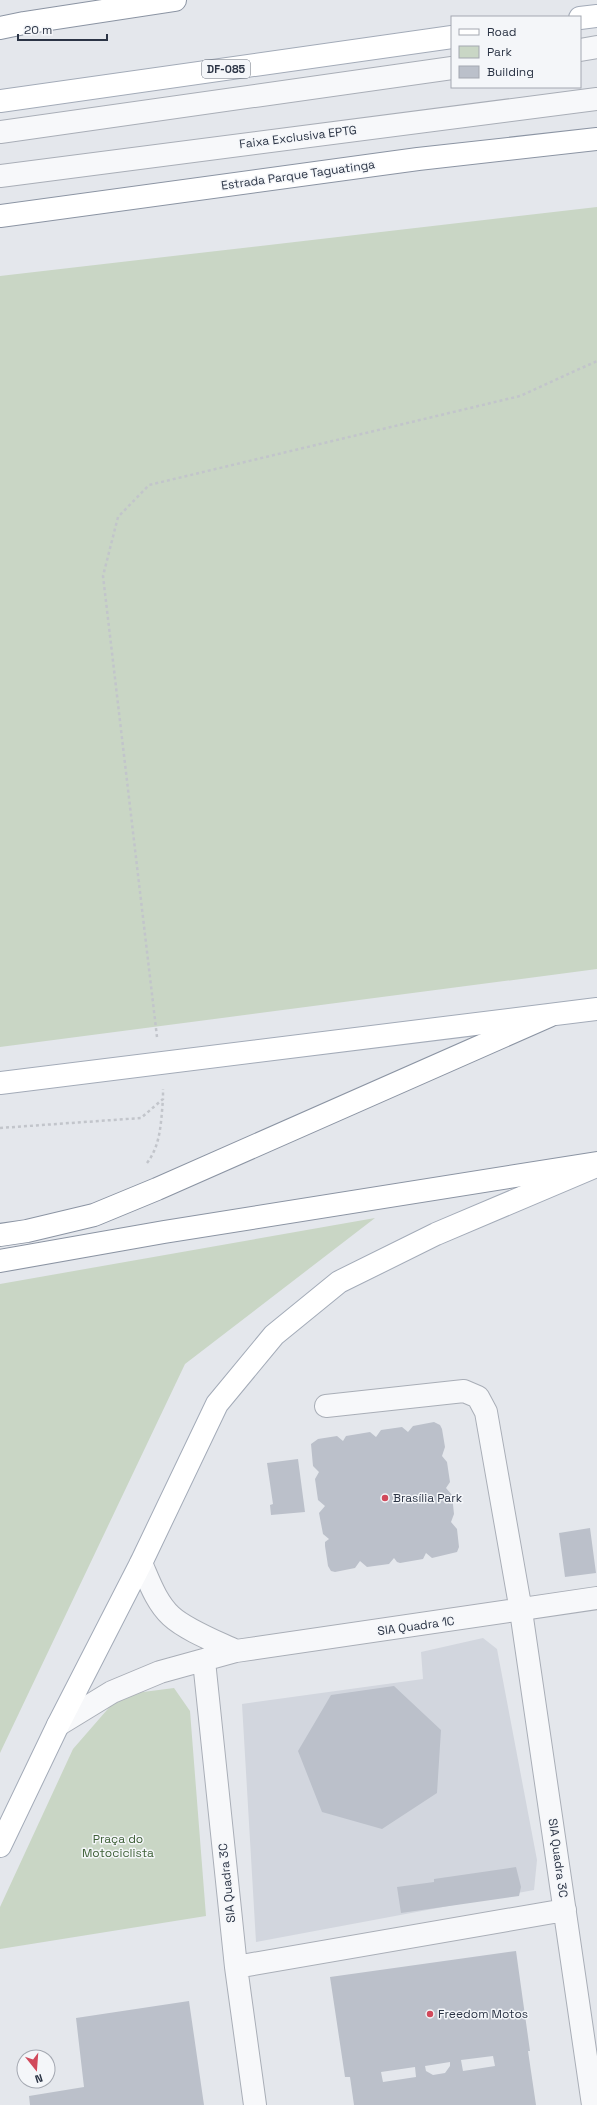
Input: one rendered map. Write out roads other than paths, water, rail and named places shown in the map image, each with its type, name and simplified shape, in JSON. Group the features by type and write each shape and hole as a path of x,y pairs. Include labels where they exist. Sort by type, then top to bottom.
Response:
{"main road":[{"path":"0,28 150,2 175,0"},
{"path":"581,18 597,16"},
{"name":"DF-085","path":"0,101 451,37"},
{"name":"Estrada Parque Taguatinga","path":"0,216 418,159 597,139"},
{"path":"0,1083 597,1009"},
{"path":"0,1236 94,1215 549,1016"},
{"path":"0,1261 164,1232 597,1165"},
{"path":"0,1846 58,1725 141,1563 217,1404 274,1335 339,1282 436,1234 597,1165"}],"street":[{"path":"581,50 597,48"},
{"path":"0,132 451,68"},
{"name":"Faixa Exclusiva EPTG","path":"0,176 597,99"},
{"name":"SIA Quadra 3C","path":"326,1406 464,1391 478,1397 486,1412 521,1610 565,1910 589,2021 593,2105"},
{"path":"141,1563 156,1596 172,1616 199,1633 236,1651"},
{"name":"SIA Quadra 1C","path":"58,1725 112,1692 160,1672 236,1651 597,1598"},
{"name":"SIA Quadra 3C","path":"204,1660 236,1967 254,2105"},
{"path":"236,1967 565,1910"}],"place":[{"name":"Brasília Park","path":"385,1498"},
{"name":"Freedom Motos","path":"430,2014"}],"park label":[{"name":"Praça do Motociclista","path":"118,1846"}]}
